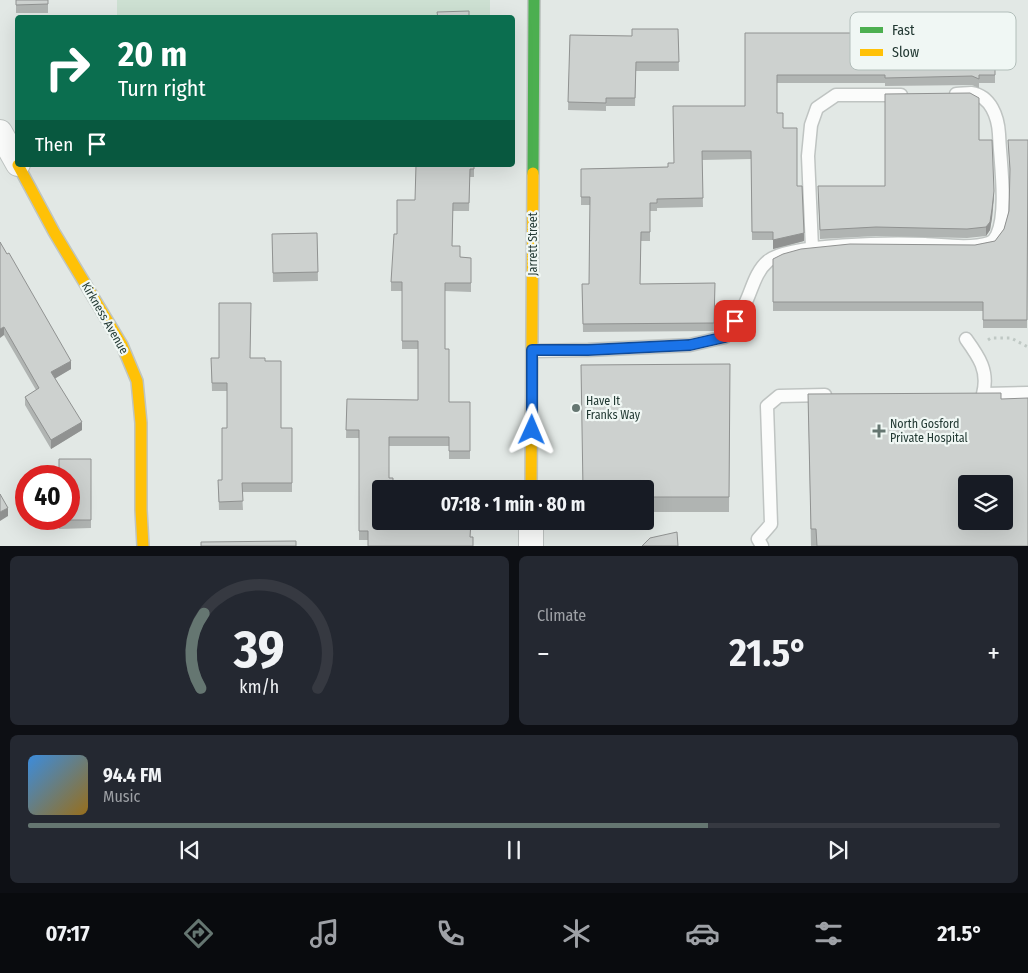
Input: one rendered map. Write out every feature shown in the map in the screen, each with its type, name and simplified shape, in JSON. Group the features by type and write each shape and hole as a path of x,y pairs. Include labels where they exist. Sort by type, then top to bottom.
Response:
{"street":[{"name":"Jarrett Street","path":"531,480 534,0"},
{"name":"Kirkness Avenue","path":"0,132 15,160"},
{"name":"Kirkness Avenue","path":"19,167 54,232 122,345 138,381 141,423 143,546"},
{"path":"531,530 531,546"}],"lane":[{"path":"532,350 588,350 690,345 725,337 745,305 754,280 768,261 791,251 902,243 980,245 991,242 996,236 1002,217 998,125 992,107 984,99 972,93 940,94"},
{"path":"812,248 808,156 811,125 818,108 836,95 914,94"},
{"path":"966,338 980,360 986,380 978,394 1028,393"},
{"path":"762,546 758,539 771,524 767,406 779,396 837,395"}],"path":[{"path":"976,353 990,338 1011,338 1028,347"}],"green space":[{"path":"117,0 490,0 490,15 117,15"}],"building":[{"path":"16,0 48,0 48,4 16,5"},
{"path":"469,11 469,15 438,15 437,12"},
{"path":"632,29 678,29 679,62 636,62 635,98 606,98 606,103 568,102 570,35 632,36"},
{"path":"745,33 850,33 850,70 995,70 995,75 979,75 979,79 972,76 885,78 885,75 777,75 777,113 783,113 783,128 797,128 797,186 802,186 804,233 773,240 773,232 752,232 751,151 702,151 703,198 657,199 657,203 650,203 650,232 641,232 640,284 715,283 714,323 583,324 582,284 589,284 590,197 581,197 581,169 668,167 668,163 674,163 673,106 745,106"},
{"path":"970,93 979,98 979,140 992,140 994,191 990,222 986,227 967,229 876,227 820,230 818,186 885,186 885,94"},
{"path":"1008,140 1028,140 1027,320 983,320 983,302 773,302 773,259 801,249 850,244 975,245 995,241 1004,229 1009,211 1010,169"},
{"path":"416,167 474,167 474,169 470,169 469,203 453,203 452,246 460,246 460,257 471,258 471,283 445,283 445,349 449,349 449,402 470,402 470,451 449,451 449,437 389,437 389,478 393,478 393,480 372,480 372,530 470,530 470,537 473,537 473,546 368,546 368,531 359,531 359,430 346,430 347,399 418,400 418,341 402,341 402,282 391,282 394,234 397,234 397,200 415,200"},
{"path":"317,233 318,272 273,273 272,234"},
{"path":"0,242 7,254 9,253 71,361 51,372 82,422 51,440 25,397 39,388 4,327 0,329"},
{"path":"219,303 251,303 250,358 265,358 265,361 281,361 281,428 292,428 292,483 242,483 243,501 219,502 218,480 222,480 222,428 227,428 227,383 212,383 211,358 219,358"},
{"path":"730,364 729,497 654,497 654,480 583,480 581,365"},
{"path":"1001,393 1001,399 1028,398 1028,546 817,546 816,529 811,529 808,394"},
{"path":"59,459 91,459 91,520 80,520 80,465 59,465"},
{"path":"0,494 8,508 0,512"},
{"path":"677,532 678,546 642,546 650,538"},
{"path":"296,541 296,546 201,546 201,542"}],"traffic: fast":[{"path":"533,173 534,0"}],"traffic: slow":[{"path":"19,167 54,232 122,345 137,381 141,423 143,546"},
{"path":"531,480 533,173"}],"place":[{"name":"Have It Franks Way","path":"576,408"},
{"name":"North Gosford Private Hospital","path":"879,431"}],"route":[{"path":"532,430 532,350 588,350 690,345 725,337 735,321"}]}
